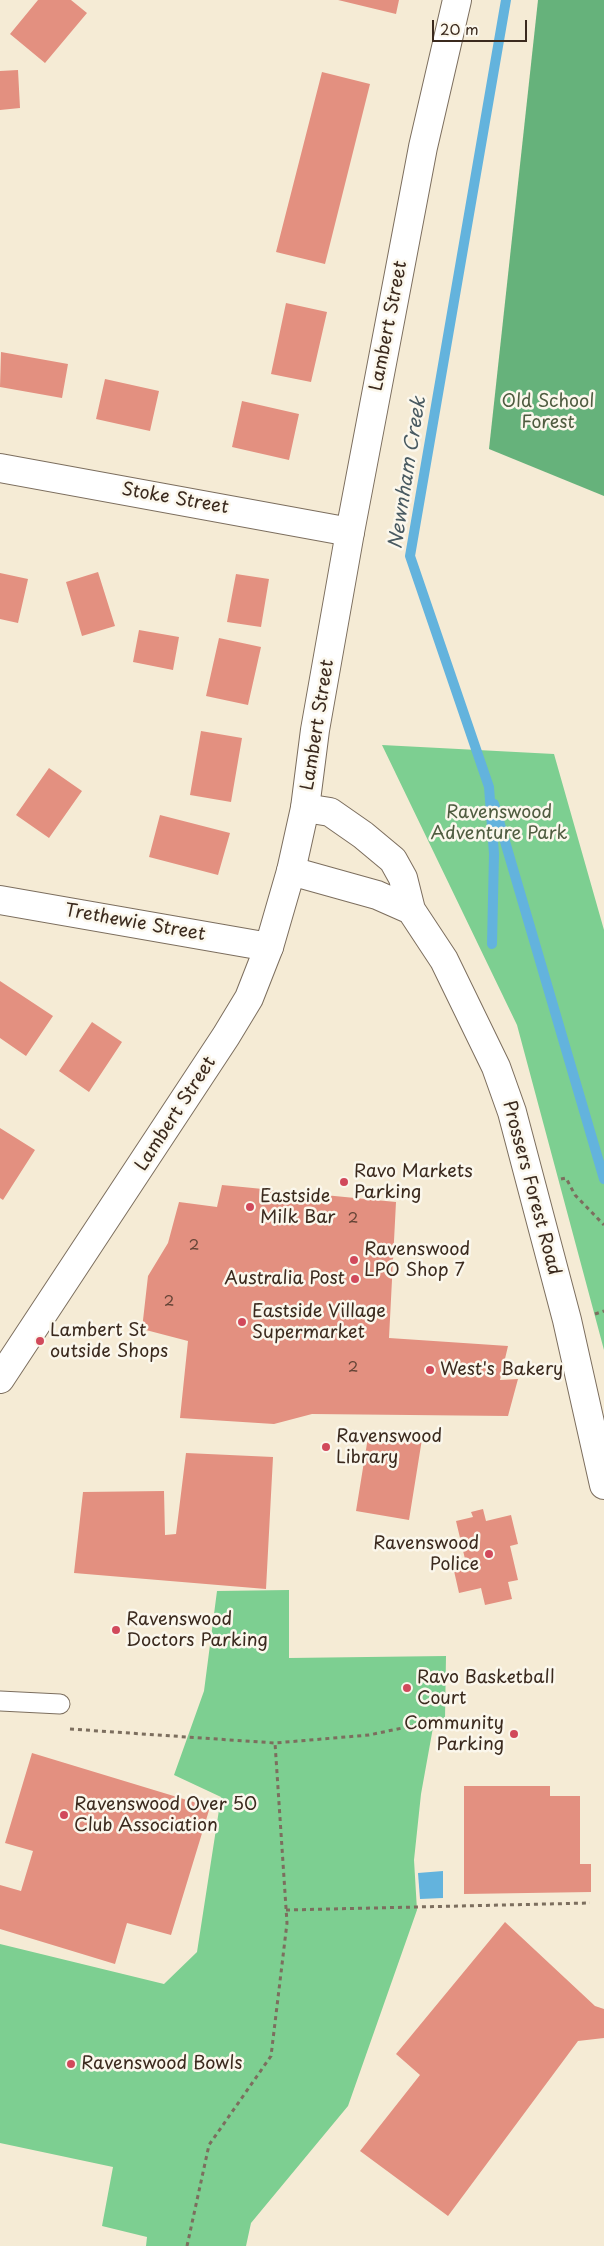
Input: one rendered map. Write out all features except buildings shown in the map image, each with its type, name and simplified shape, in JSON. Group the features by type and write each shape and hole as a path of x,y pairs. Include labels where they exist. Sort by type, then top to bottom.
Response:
{"street":[{"name":"Lambert Street","path":"0,1379 226,1036 249,998 269,947 291,871 305,808 315,730 350,532 423,147 457,0"},
{"name":"Stoke Street","path":"0,468 350,532"},
{"name":"Prossers Forest Road","path":"305,808 330,812 363,835 392,860 403,878 411,910 444,960 496,1067 512,1112 567,1320 604,1485"},
{"path":"291,871 376,895 411,910"},
{"name":"Trethewie Street","path":"0,900 269,947"}],"lane":[{"path":"0,1701 60,1704"}],"path":[{"path":"531,1184 566,1178 575,1195 604,1225"},
{"path":"69,1728 275,1743 369,1735 444,1720"},
{"path":"187,2246 209,2145 271,2056 287,1923 275,1743"},
{"path":"286,1910 590,1903"}],"green space":[{"name":"Old School Forest","path":"538,0 604,0 604,496 489,449"},
{"name":"Ravenswood Adventure Park","path":"382,745 554,754 604,930 604,1350 517,1025"},
{"path":"289,1590 289,1658 446,1656 445,1719 434,1722 421,1794 414,1860 417,1910 348,2106 251,2223 246,2246 146,2246 147,2237 102,2226 113,2167 0,2143 0,1944 164,1984 197,1952 221,1797 174,1775 204,1691 217,1591"}],"water":[{"path":"443,1871 443,1898 420,1899 418,1873"}],"waterway":[{"name":"Newnham Creek","path":"492,944 494,854 489,787 410,556 506,0"},
{"path":"494,804 604,1179"}],"place":[{"name":"Ravo Markets Parking","path":"344,1182"},
{"name":"Eastside Milk Bar","path":"250,1207"},
{"name":"Ravenswood LPO Shop 7","path":"354,1260"},
{"name":"Australia Post","path":"355,1279"},
{"name":"Eastside Village Supermarket","path":"242,1322"},
{"name":"Lambert St outside Shops","path":"40,1341"},
{"name":"West's Bakery","path":"430,1370"},
{"name":"Ravenswood Library","path":"326,1447"},
{"name":"Ravenswood Police","path":"489,1554"},
{"name":"Ravenswood Doctors Parking","path":"116,1630"},
{"name":"Ravo Basketball Court","path":"407,1688"},
{"name":"Community Parking","path":"514,1734"},
{"name":"Ravenswood Over 50 Club Association","path":"64,1815"},
{"name":"Ravenswood Bowls","path":"71,2064"}]}
